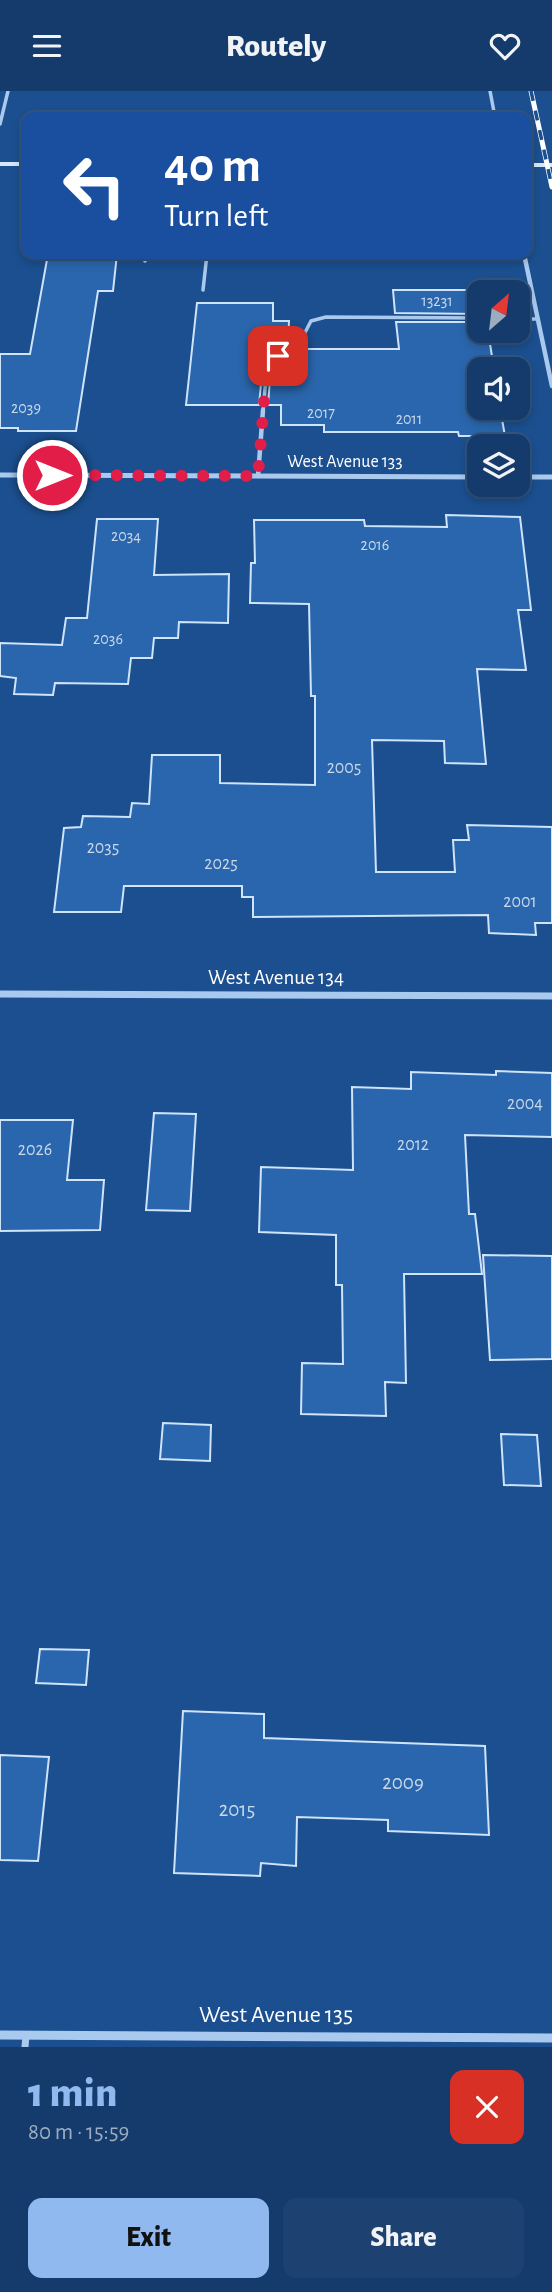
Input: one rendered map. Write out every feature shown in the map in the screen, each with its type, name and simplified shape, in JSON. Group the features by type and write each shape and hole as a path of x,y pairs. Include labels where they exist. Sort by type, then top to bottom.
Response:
{"main road":[{"path":"0,164 21,164"},
{"path":"532,165 552,165"}],"street":[{"path":"525,259 552,386"},
{"name":"West Avenue 133","path":"0,475 467,477"},
{"path":"530,477 552,477"},
{"name":"West Avenue 134","path":"0,993 552,996"},
{"name":"West Avenue 135","path":"0,2035 552,2038"}],"lane":[{"path":"0,124 8,91"},
{"path":"490,91 494,112"},
{"path":"203,289 206,259"},
{"path":"258,476 267,365 300,345 311,321 326,317 467,319"},
{"path":"530,319 538,319"},
{"path":"24,2047 26,2035"}],"building":[{"path":"47,259 116,259 113,291 98,291 76,431 18,431 18,428 0,428 0,354 30,354"},
{"path":"393,290 467,290 467,314 395,313"},
{"path":"197,303 273,303 273,321 289,321 288,345 263,363 259,405 186,405"},
{"path":"396,322 467,322 467,343 490,343 492,357 467,357 467,420 502,420 505,434 459,436 458,432 324,432 324,425 281,425 281,405 268,405 271,367 298,349 399,349"},
{"path":"446,515 520,517 531,610 518,610 526,670 477,669 486,764 445,763 444,741 372,740 376,872 455,872 453,840 469,840 467,825 552,827 552,923 535,923 536,935 489,933 488,915 253,917 253,897 242,897 242,886 124,886 121,912 54,912 64,828 81,827 83,816 130,817 132,803 149,804 152,755 220,755 220,783 315,785 315,696 311,696 309,604 250,603 251,563 255,563 254,520 364,520 365,526 447,527"},
{"path":"97,519 158,519 154,575 229,574 228,623 179,622 178,638 154,638 152,658 131,658 128,684 55,683 53,695 14,694 16,678 0,676 0,643 62,645 66,618 87,618"},
{"path":"496,1071 552,1073 552,1137 465,1135 469,1214 475,1214 482,1274 404,1274 406,1383 385,1382 386,1416 301,1414 302,1363 343,1364 342,1285 336,1285 336,1235 259,1232 261,1167 353,1170 352,1087 411,1089 411,1072 496,1075"},
{"path":"154,1113 196,1114 190,1211 146,1210"},
{"path":"0,1120 73,1120 67,1180 104,1180 100,1230 0,1231"},
{"path":"483,1255 552,1256 552,1359 490,1360"},
{"path":"163,1423 211,1425 210,1461 160,1459"},
{"path":"501,1434 537,1435 541,1486 504,1485"},
{"path":"40,1649 89,1650 86,1685 36,1683"},
{"path":"183,1711 264,1714 264,1738 485,1746 489,1835 388,1831 388,1820 297,1817 296,1866 261,1863 260,1876 174,1873"},
{"path":"0,1755 49,1757 38,1861 0,1860"}],"railway":[{"path":"531,91 552,187"}],"route":[{"path":"52,475 258,476 267,365 278,356"}]}
